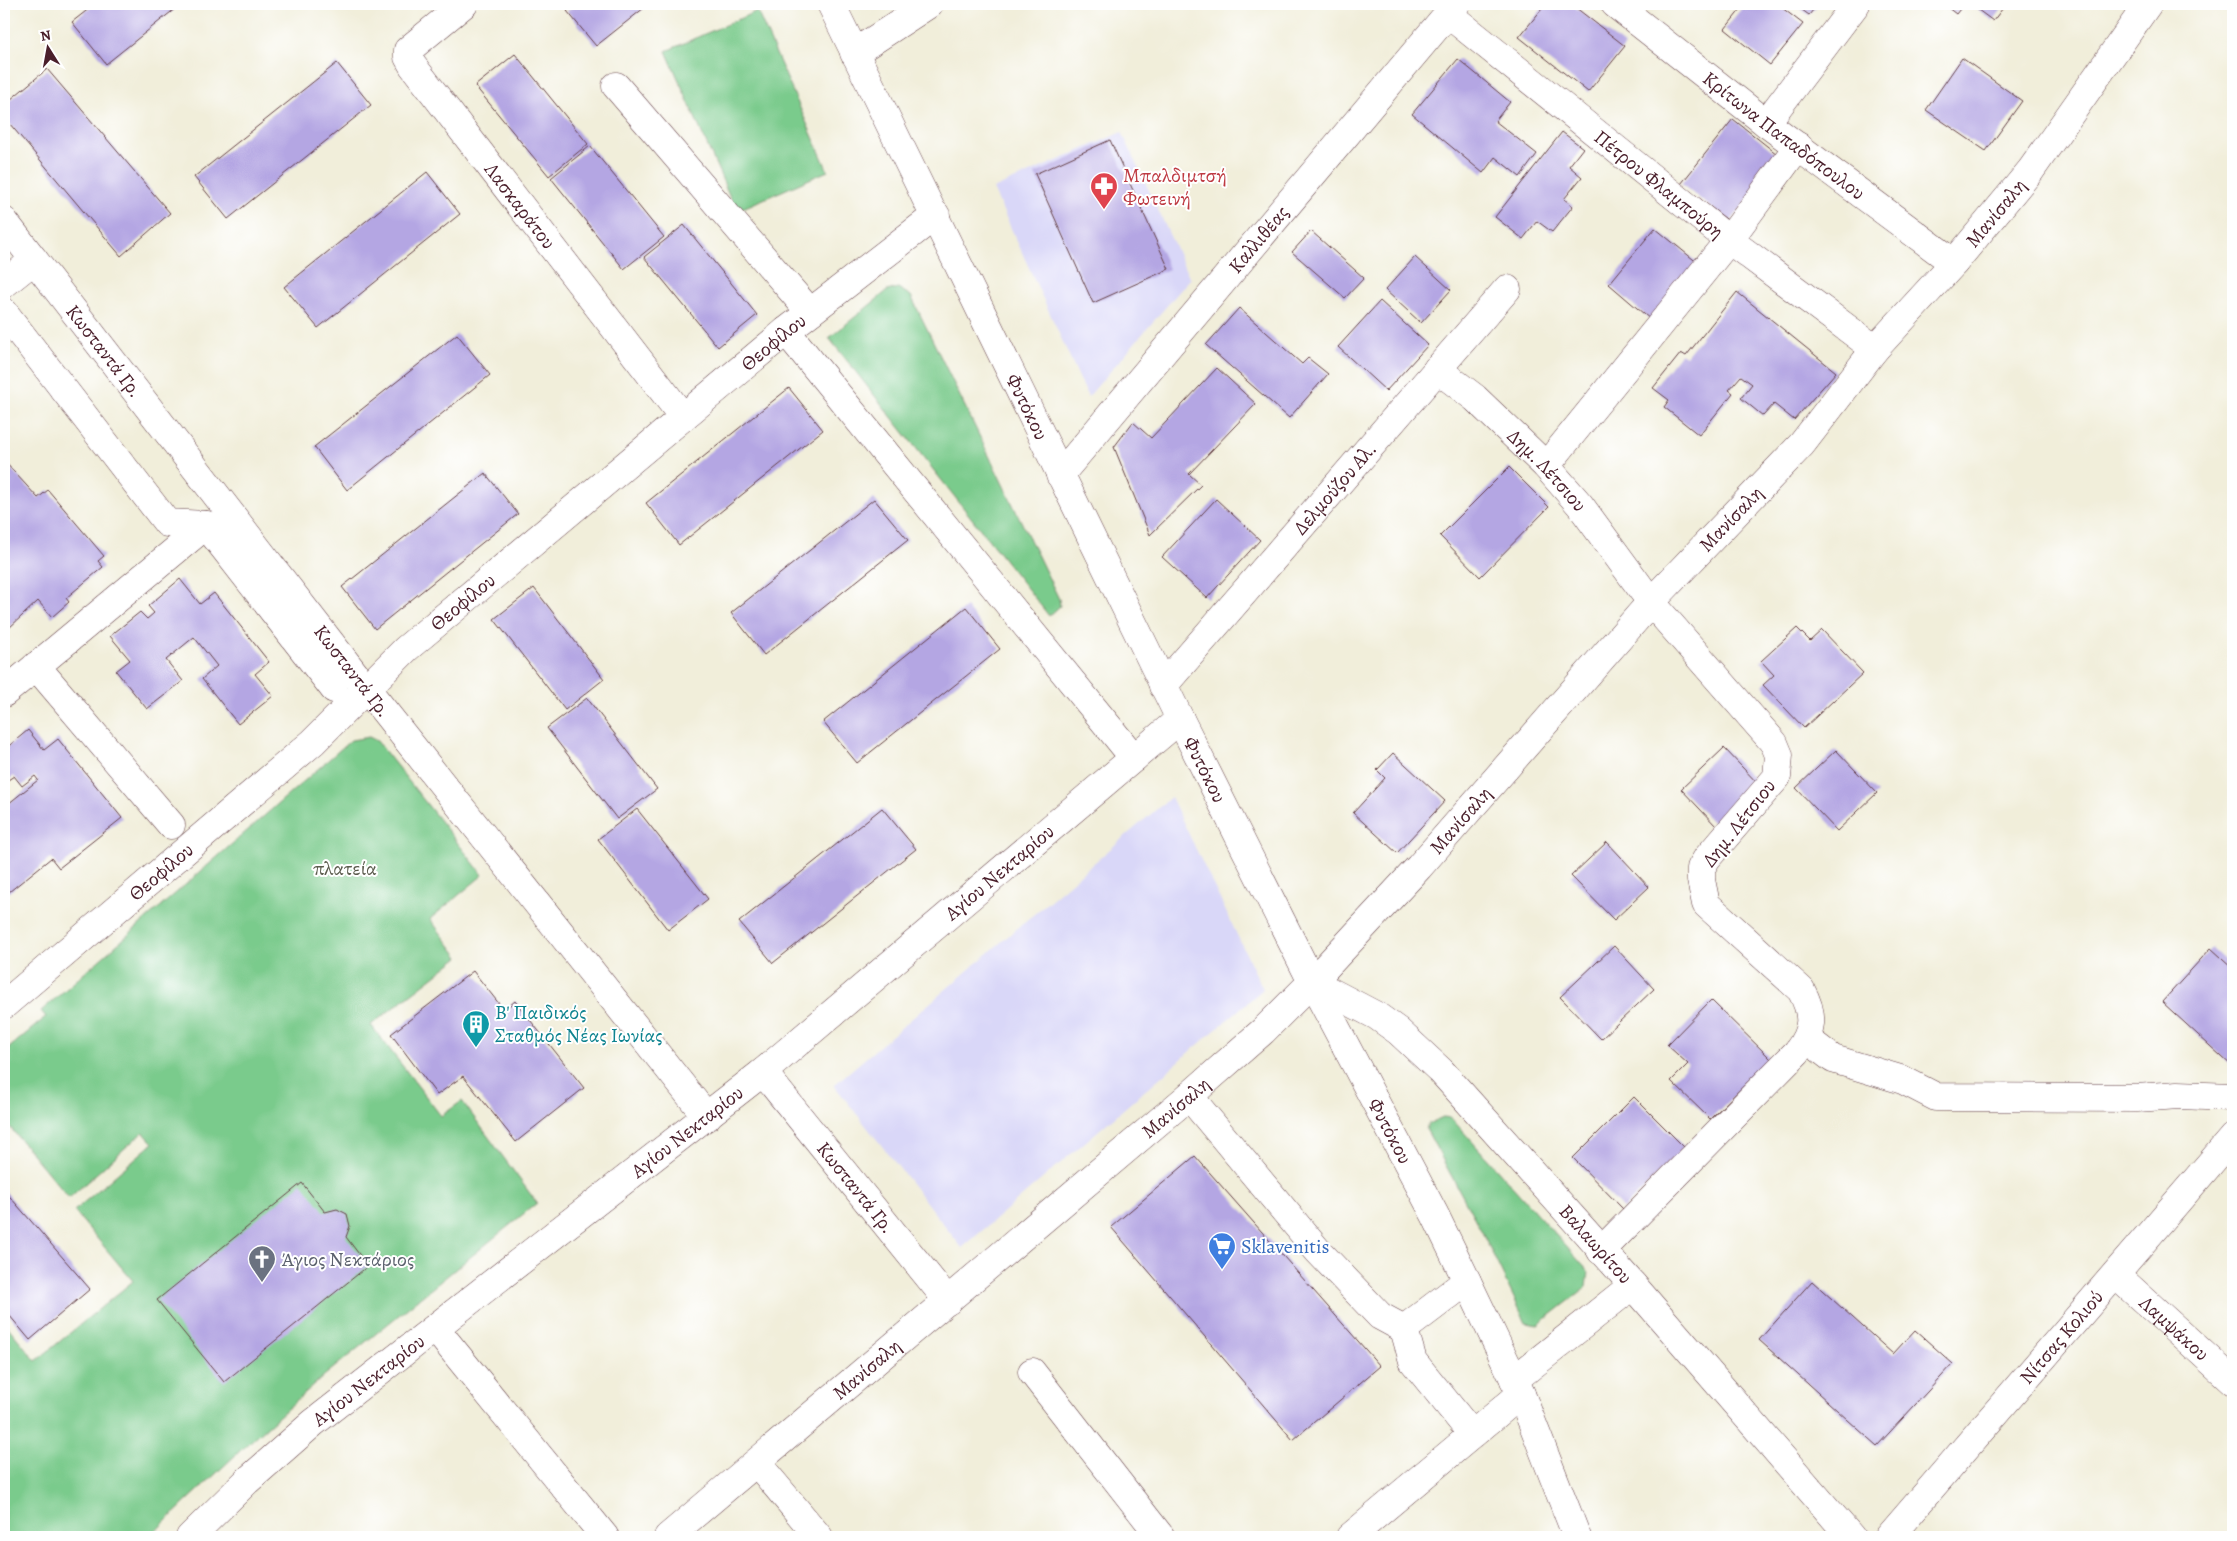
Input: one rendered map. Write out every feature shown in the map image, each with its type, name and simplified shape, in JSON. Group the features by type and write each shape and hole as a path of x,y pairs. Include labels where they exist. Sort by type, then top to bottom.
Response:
{"street":[{"name":"Λασκαράτου","path":"464,4 408,50 408,56 413,66 683,417"},
{"name":"Φυτόκου","path":"832,4 854,53 936,215 1163,686 1312,982 1468,1281 1517,1387 1577,1537"},
{"path":"854,53 929,4"},
{"name":"Κρίτωνα Παπαδόπουλου","path":"1615,4 1766,123 1954,263"},
{"path":"1766,123 1856,4"},
{"name":"Μανίσαλη","path":"668,1537 1189,1096 1263,1031 1312,982 1419,867 1652,602 1802,444 1875,350 1954,263 2031,170 2148,4"},
{"name":"Πέτρου Φλαμπούρη","path":"1452,9 1729,240 1875,350"},
{"name":"Καλλιθέας","path":"1060,474 1452,9"},
{"path":"616,86 810,312"},
{"path":"1546,466 1729,240 1798,146"},
{"name":"Θεοφίλου","path":"4,1005 313,742 406,649 786,331 936,215"},
{"name":"Κωσταντά Γρ.","path":"4,221 366,688 707,1117"},
{"path":"4,284 34,260"},
{"name":"Δελμούζου Αλ.","path":"1163,686 1507,289"},
{"path":"4,312 167,523 206,525 334,689"},
{"path":"786,331 1134,758"},
{"name":"Δημ. Λέτσιου","path":"1437,368 1475,398 1546,466 1580,505 1652,602 1774,742 1780,755 1777,776 1707,858 1701,868 1701,880 1706,904 1801,990 1807,1001 1810,1015 1810,1028 1807,1039"},
{"path":"4,693 206,525"},
{"path":"36,666 171,825"},
{"name":"Αγίου Νεκταρίου","path":"190,1537 248,1481 314,1423 763,1072 1180,719"},
{"name":"Βαλαωρίτου","path":"1312,982 1377,1016 1398,1031 1441,1071 1633,1285 1851,1537"},
{"path":"1601,1251 1797,1052 1807,1039 1832,1059 1903,1080 1936,1096 2137,1098 2178,1095 2233,1097"},
{"path":"1441,1071 1444,1106"},
{"name":"Κωσταντά Γρ.","path":"763,1072 948,1301"},
{"path":"1189,1096 1318,1251 1380,1316 1404,1329 1413,1361 1472,1434"},
{"name":"Νίτσας Κολιού","path":"1889,1537 2233,1137"},
{"name":"Λαμψάκου","path":"2116,1275 2233,1381"},
{"path":"1404,1329 1468,1281"},
{"path":"1350,1537 1472,1434 1517,1387 1633,1285"},
{"path":"435,1328 605,1537"},
{"path":"1032,1372 1161,1537"},
{"path":"757,1463 819,1537"}],"shaded area":[{"path":"1122,132 1190,279 1088,397 993,189"},
{"path":"1171,797 1263,989 962,1248 834,1085"}],"green space":[{"path":"757,11 828,171 736,211 666,51"},
{"path":"898,288 911,296 1059,599 1060,606 1049,616 829,338 887,291"},
{"name":"πλατεία","path":"369,737 377,741 483,875 430,919 459,957 371,1025 441,1116 462,1101 537,1203 325,1375 241,1450 149,1537 4,1537 4,1322 36,1361 133,1281 74,1211 153,1143 143,1132 69,1198 4,1120 4,1052 46,1017 41,1011 351,740"},
{"path":"1443,1117 1451,1118 1589,1272 1587,1287 1538,1325 1526,1323 1482,1232 1426,1129 1428,1124"}],"building":[{"path":"95,4 181,4 106,64 72,22"},
{"path":"577,4 649,4 596,46 567,11"},
{"path":"1546,4 1571,4 1625,46 1588,92 1519,37"},
{"path":"1745,4 1777,4 1803,24 1770,65 1725,29"},
{"path":"1794,4 1818,4 1809,15"},
{"path":"1943,4 1964,4 1956,14"},
{"path":"1970,4 2006,4 1993,21"},
{"path":"515,54 588,144 549,176 475,86"},
{"path":"1962,58 2022,101 1986,151 1926,110"},
{"path":"1458,59 1510,102 1495,121 1537,154 1520,177 1495,157 1483,173 1412,114"},
{"path":"337,63 371,105 228,219 194,177"},
{"path":"47,69 170,213 121,256 4,117 4,105"},
{"path":"1733,119 1782,158 1730,222 1681,184"},
{"path":"1562,132 1583,148 1569,166 1582,177 1564,199 1573,206 1552,232 1537,221 1523,239 1495,217"},
{"path":"1110,140 1169,269 1093,303 1035,174"},
{"path":"590,146 664,237 624,269 551,178"},
{"path":"427,172 460,214 318,328 284,287"},
{"path":"684,225 757,315 718,347 644,257"},
{"path":"1655,228 1699,264 1651,320 1609,284"},
{"path":"1311,231 1364,278 1345,298 1292,252"},
{"path":"1415,257 1451,290 1421,323 1385,290"},
{"path":"1737,292 1836,372 1794,420 1774,404 1763,416 1741,398 1752,384 1741,376 1729,390 1733,393 1699,435 1664,407 1669,400 1653,388 1681,353 1686,356"},
{"path":"1380,301 1428,345 1386,391 1338,347"},
{"path":"1239,308 1302,364 1308,358 1328,374 1289,418 1206,345"},
{"path":"457,334 490,375 347,490 314,447"},
{"path":"1217,368 1256,404 1189,474 1201,485 1150,535 1114,447 1133,422 1151,438"},
{"path":"789,388 823,430 679,545 646,503"},
{"path":"4,461 38,498 48,490 104,556 98,561 103,567 66,598 69,602 52,617 38,601 8,629 4,624 4,545 6,543 4,541"},
{"path":"1509,467 1549,507 1480,577 1440,536"},
{"path":"485,473 518,514 375,629 342,587"},
{"path":"874,499 908,540 764,655 731,613"},
{"path":"1216,499 1260,540 1207,598 1162,557"},
{"path":"180,579 200,604 214,593 269,662 255,674 273,696 238,724 202,679 217,666 194,637 166,660 183,681 147,709 116,671 130,660 110,636 140,612 147,619 154,613 148,606"},
{"path":"534,588 604,679 565,710 494,619"},
{"path":"966,607 1000,649 857,763 823,722"},
{"path":"1797,628 1810,641 1822,630 1863,673 1804,728 1763,685 1774,675 1761,661"},
{"path":"587,698 657,789 617,819 547,728"},
{"path":"28,730 44,750 58,739 122,818 59,868 51,858 4,896 4,799 8,804 38,780 35,776 22,786 14,776 5,782 4,750"},
{"path":"1724,748 1760,786 1717,827 1681,789"},
{"path":"1836,750 1877,793 1837,831 1796,788"},
{"path":"1393,753 1445,801 1397,853 1353,813 1385,778 1377,770"},
{"path":"882,808 916,849 773,963 739,922"},
{"path":"637,809 708,899 668,930 598,839"},
{"path":"1607,842 1649,887 1614,920 1571,876"},
{"path":"1614,946 1654,989 1601,1039 1560,997"},
{"path":"2211,948 2233,968 2233,1067 2162,1002"},
{"name":"Β' Παιδικός Σταθμός Νέας Ιωνίας","path":"473,971 504,1010 515,1001 584,1088 516,1142 463,1076 437,1095 391,1034"},
{"path":"1711,1000 1771,1059 1710,1119 1671,1081 1688,1064 1667,1045"},
{"path":"1634,1097 1685,1148 1623,1209 1573,1158"},
{"name":"Sklavenitis","path":"1195,1156 1380,1366 1293,1440 1111,1227"},
{"name":"Άγιος Νεκτάριος","path":"302,1183 325,1212 337,1209 347,1214 350,1226 346,1237 368,1266 224,1382 157,1300"},
{"path":"4,1190 90,1289 30,1340 4,1309"},
{"path":"1812,1281 1893,1354 1915,1330 1953,1364 1877,1446 1759,1340"}],"place":[{"name":"Μπαλδιμτσή Φωτεινή","path":"1104,210"},
{"name":"Β' Παιδικός Σταθμός Νέας Ιωνίας","path":"476,1048"},
{"name":"Sklavenitis","path":"1222,1270"},
{"name":"Άγιος Νεκτάριος","path":"262,1283"}]}
